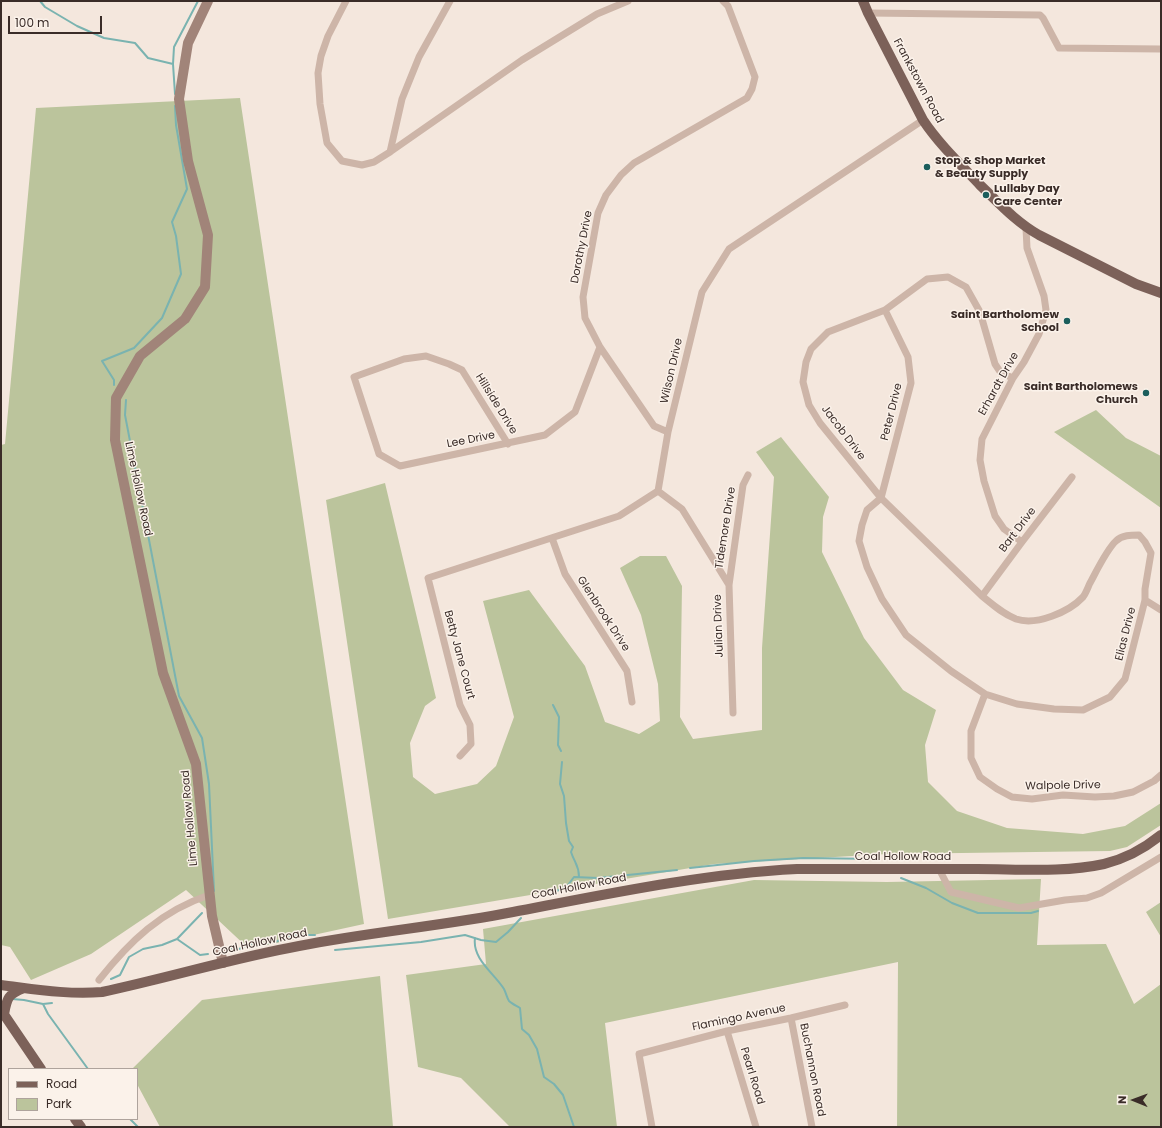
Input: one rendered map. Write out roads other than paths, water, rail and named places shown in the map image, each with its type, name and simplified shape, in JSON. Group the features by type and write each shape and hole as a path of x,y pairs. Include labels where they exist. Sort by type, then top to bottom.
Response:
{"main road":[{"name":"Frankstown Road","path":"863,1 923,120 949,153 1008,212 1026,228 1136,284 1161,293"},
{"name":"Coal Hollow Road","path":"1,985 73,993 102,992 224,962 320,942 450,923 579,898 725,875 760,871 1041,869 1085,867 1105,864 1121,858 1137,851 1161,835"},
{"path":"24,988 5,1005 40,1068"}],"street":[{"name":"Lime Hollow Road","path":"208,1 188,43 179,99 188,161 208,235 205,287 185,319 140,356 116,398 115,440 163,673 196,764 209,895 212,916 224,962"},
{"path":"346,1 328,36 321,56 318,73 320,104 327,143 342,161 362,165 374,162 390,152 522,60 597,14 628,1"},
{"path":"390,152 402,99 418,57 450,1"},
{"name":"Dorothy Drive","path":"668,432 654,426 600,347 585,318 584,297 598,214 606,195 621,175 634,163 747,98 752,89 755,77 728,6 723,1"},
{"path":"868,13 1040,15 1059,48 1161,49"},
{"name":"Wilson Drive","path":"658,491 668,432 702,292 729,249 923,120"},
{"name":"Erhardt Drive","path":"1022,542 1004,529 995,516 984,481 980,460 982,440 1013,378 1024,362 1039,334 1046,310 1044,296 1027,248 1026,228"},
{"name":"Jacob Drive","path":"881,498 820,423 809,405 803,382 806,362 811,349 828,332 885,310 927,279 948,277 966,287 980,312 995,364 1001,373 1013,378"},
{"name":"Peter Drive","path":"881,498 911,383 908,357 885,310"},
{"name":"Lee Drive","path":"354,377 379,454 400,466 545,435 575,412 600,347"},
{"name":"Hillside Drive","path":"354,377 404,359 426,356 449,364 462,370 508,444"},
{"name":"Tidemore Drive","path":"729,585 743,485 748,475"},
{"name":"Bart Drive","path":"982,596 1072,477"},
{"path":"552,538 619,516 658,491"},
{"name":"Julian Drive","path":"658,491 682,509 729,585 732,713"},
{"name":"Elias Drive","path":"881,498 982,596 997,608 1016,619 1035,621 1053,616 1067,609 1083,596 1102,561 1116,540 1128,535 1139,535 1151,552 1145,589 1146,600 1125,679 1110,697 1083,710 1054,709 1017,704 985,694 951,671 906,635 882,599 867,566 859,541 862,525 867,510 881,498"},
{"name":"Betty Jane Court","path":"460,756 471,744 470,725 460,705 428,578 552,538"},
{"name":"Glenbrook Drive","path":"552,538 565,574 627,671 632,702"},
{"path":"1146,600 1161,610"},
{"name":"Walpole Drive","path":"985,694 971,731 971,758 980,777 1012,797 1032,799 1063,795 1095,797 1114,796 1133,792 1154,781 1161,775"},
{"path":"940,869 951,892 1019,908 1094,897 1161,857"},
{"path":"99,980 125,949 152,925 180,907 209,895"},
{"name":"Flamingo Avenue","path":"652,1127 639,1054 727,1031 845,1005"},
{"name":"Buchannon Road","path":"791,1018 812,1127"},
{"name":"Pearl Road","path":"727,1031 756,1127"}],"waterway":[{"path":"40,1 45,7 77,26 104,38 135,43 148,58 173,64"},
{"path":"175,94 173,64 174,47 198,1"},
{"path":"114,385 114,380 102,361 134,348 162,318 181,274 176,236 172,222 187,189 176,125 175,106"},
{"path":"126,400 125,415 179,696 202,738 209,784 214,891"},
{"path":"553,705 559,717 558,745 561,751"},
{"path":"562,762 560,784 564,796 569,841 573,847 571,852 578,867 579,877"},
{"path":"690,868 754,861 803,858 880,859"},
{"path":"555,892 568,885 574,877 598,878 677,870"},
{"path":"901,878 926,888 952,903 978,913 1031,913 1038,911"},
{"path":"111,979 120,975 129,957 143,949 162,945 177,939 202,913"},
{"path":"335,950 421,942 465,935 481,940 496,942 521,918"},
{"path":"231,949 239,949 254,943 263,944 275,942 294,935 315,935"},
{"path":"475,938 475,946 480,959 500,983 509,1001 520,1008 522,1029 529,1035 537,1049 544,1077 554,1084 563,1095 574,1127"},
{"path":"177,939 200,955 208,954"},
{"path":"12,999 43,1004 48,1014 87,1068"},
{"path":"43,1004 52,1003"},
{"path":"131,1120 138,1127"}],"place":[{"name":"Stop & Shop Market & Beauty Supply","path":"927,167"},
{"name":"Lullaby Day Care Center","path":"986,195"},
{"name":"Saint Bartholomew School","path":"1067,321"},
{"name":"Saint Bartholomews Church","path":"1146,393"}]}
